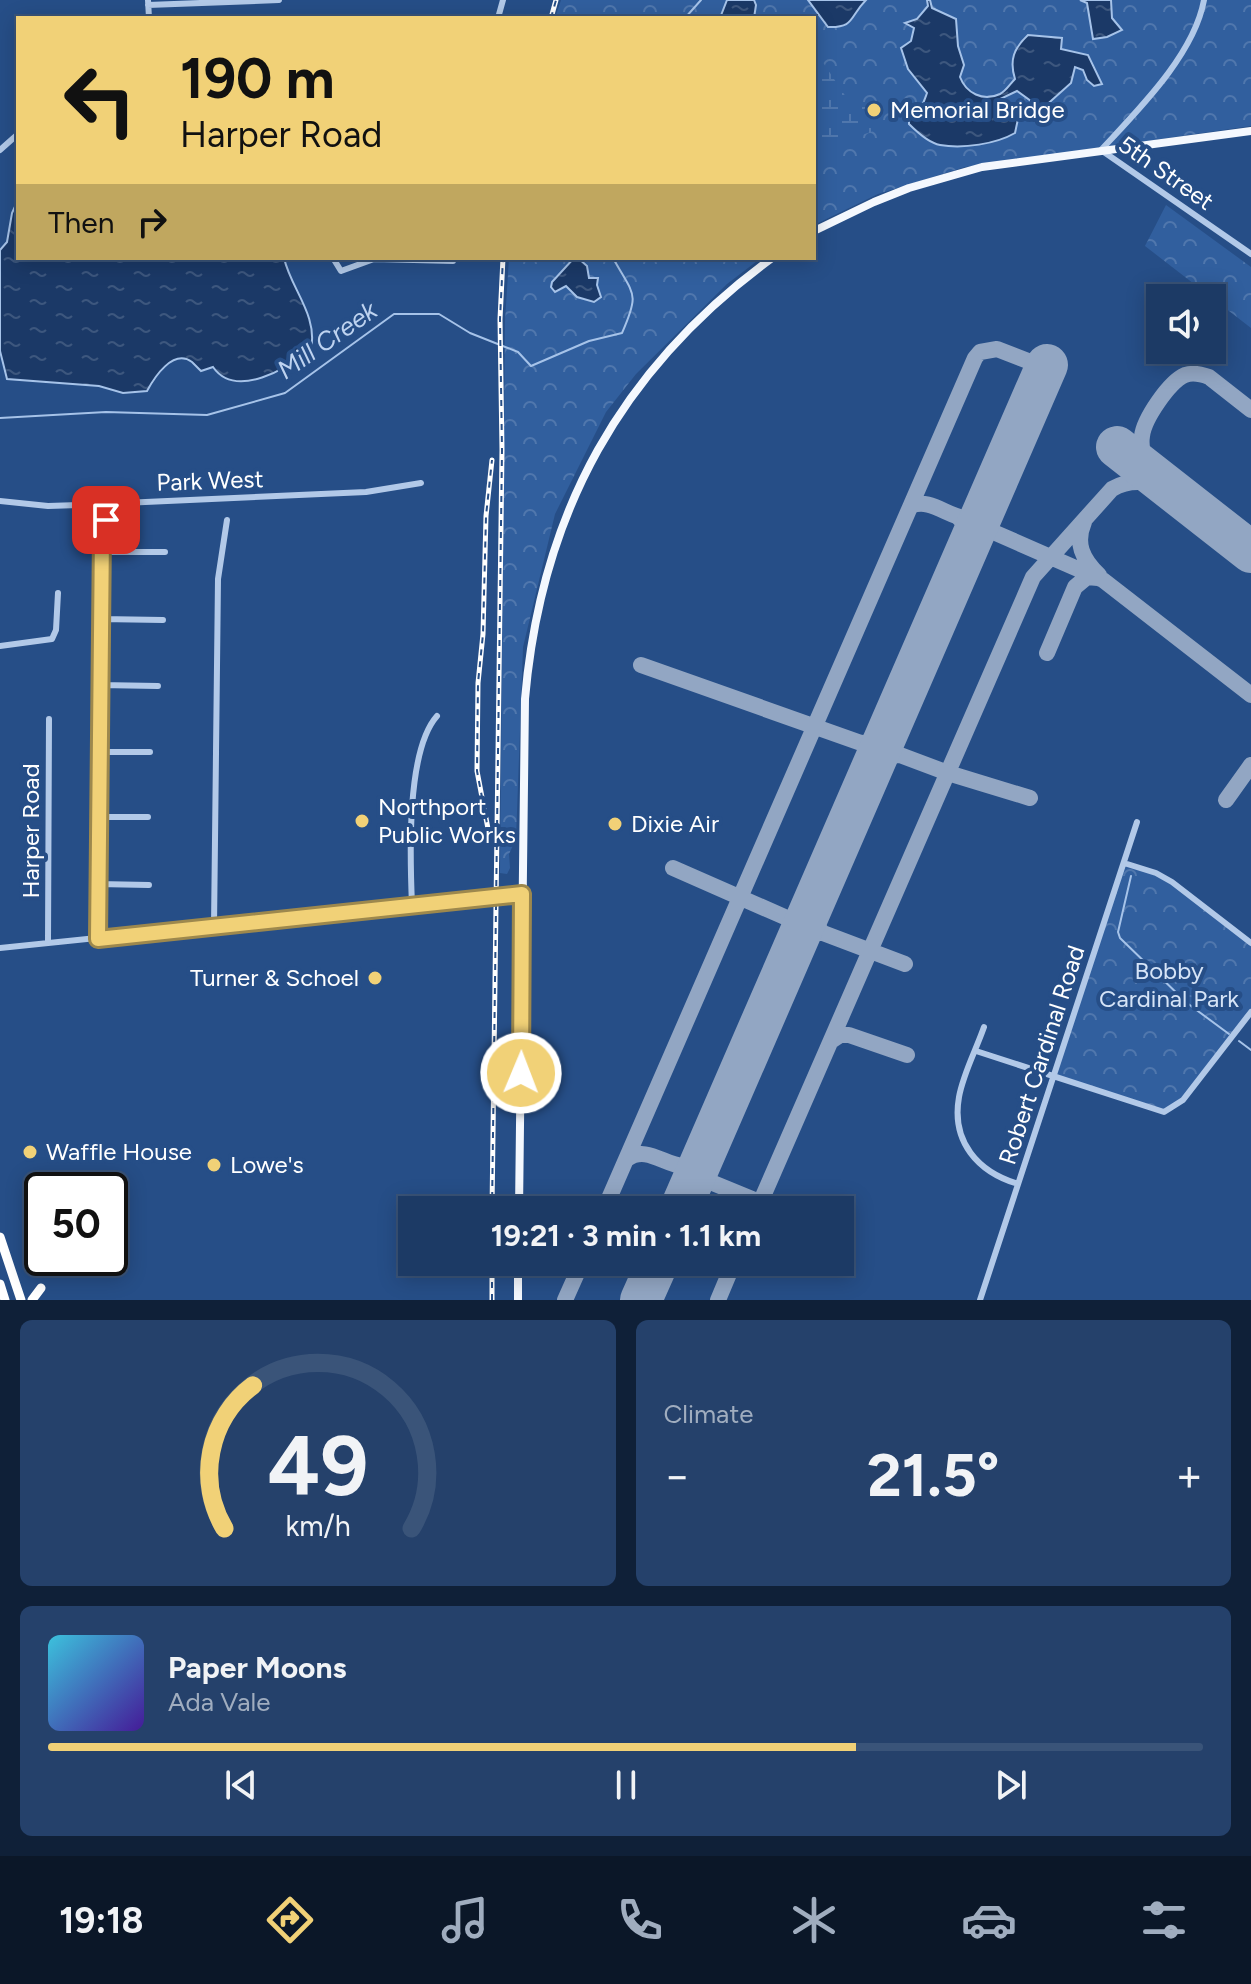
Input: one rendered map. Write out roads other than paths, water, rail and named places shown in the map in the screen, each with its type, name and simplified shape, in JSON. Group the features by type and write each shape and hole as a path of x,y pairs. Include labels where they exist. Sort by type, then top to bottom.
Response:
{"highway":[{"path":"0,1237 21,1300"},
{"path":"0,1284 5,1300"},
{"path":"32,1300 41,1288"}],"main road":[{"path":"816,230 874,202 945,176 1019,160 1251,131"},
{"path":"519,1196 524,737 528,662 542,588 565,517 597,449 639,386 662,357 715,303 769,260"},
{"path":"518,1276 518,1300"}],"street":[{"path":"148,2 279,0"},
{"path":"1101,150 1139,109 1173,65 1201,19 1204,0"},
{"path":"0,150 16,136"},
{"name":"5th Street","path":"1101,150 1251,254"},
{"path":"334,260 341,271 365,261 376,260"},
{"path":"420,260 453,260"},
{"name":"Park West","path":"0,501 48,506 79,505 366,492 421,483"},
{"path":"98,939 102,532 106,520"},
{"path":"214,927 218,579 227,520"},
{"path":"102,552 165,552"},
{"path":"0,646 52,639 56,630 58,593"},
{"path":"101,619 163,620"},
{"path":"100,685 158,686"},
{"path":"412,905 415,772 421,742 437,716"},
{"name":"Harper Road","path":"48,943 49,719"},
{"path":"100,752 150,752"},
{"path":"100,817 148,817"},
{"name":"Robert Cardinal Road","path":"980,1300 1137,822"},
{"path":"1124,863 1167,879 1251,943"},
{"path":"98,884 149,885"},
{"path":"0,948 522,894"},
{"path":"976,1051 1156,1112 1171,1110 1183,1100 1251,1012"},
{"path":"984,1027 959,1096 959,1134 967,1151 981,1167 999,1179 1018,1184"}],"water":[{"path":"727,0 754,0 756,5 754,16 721,16"},
{"path":"808,0 866,0 843,26 828,27"},
{"path":"927,0 930,0 932,8 956,19 958,46 964,65 960,77 966,88 976,94 994,96 1008,87 1015,79 1014,55 1028,35 1062,38 1061,49 1088,55 1102,84 1094,86 1083,70 1075,67 1071,83 1042,109 1017,91 1000,99 1018,119 1015,133 989,143 969,146 932,142 909,124 909,115 919,110 927,93 908,69 901,48 911,41 914,28 905,23 917,19 928,6"},
{"path":"1080,0 1111,0 1112,18 1122,30 1093,39 1087,3"},
{"path":"16,204 16,260 285,260 311,325 311,349 276,372 248,381 235,381 213,367 201,371 192,362 178,359 165,366 147,391 123,393 99,386 7,379 0,351 0,250 7,242"},
{"path":"572,260 580,260 587,266 589,278 598,278 601,297 594,302 577,297 566,286 555,292 552,282"}],"waterway":[{"name":"Mill Creek","path":"687,16 701,0"},
{"name":"Mill Creek","path":"0,418 106,412 207,415 285,393 394,314 439,314 470,333 518,352 531,366 589,341 622,333 633,301 630,288 614,260"},
{"path":"1131,876 1118,932 1120,938 1187,1003 1229,1034"},
{"path":"1239,1041 1251,1050"}],"railway":[{"path":"552,16 556,0"},
{"path":"492,1196 503,260"},
{"path":"489,834 477,771 486,516 492,460"},
{"path":"492,1276 492,1300"}],"place":[{"name":"Memorial Bridge","path":"874,110"},
{"name":"Northport Public Works","path":"362,821"},
{"name":"Dixie Air","path":"615,824"},
{"name":"Turner & Schoel","path":"375,978"},
{"name":"Waffle House","path":"30,1152"},
{"name":"Lowe's","path":"214,1165"}],"park label":[{"name":"Bobby Cardinal Park","path":"1169,985"}]}
